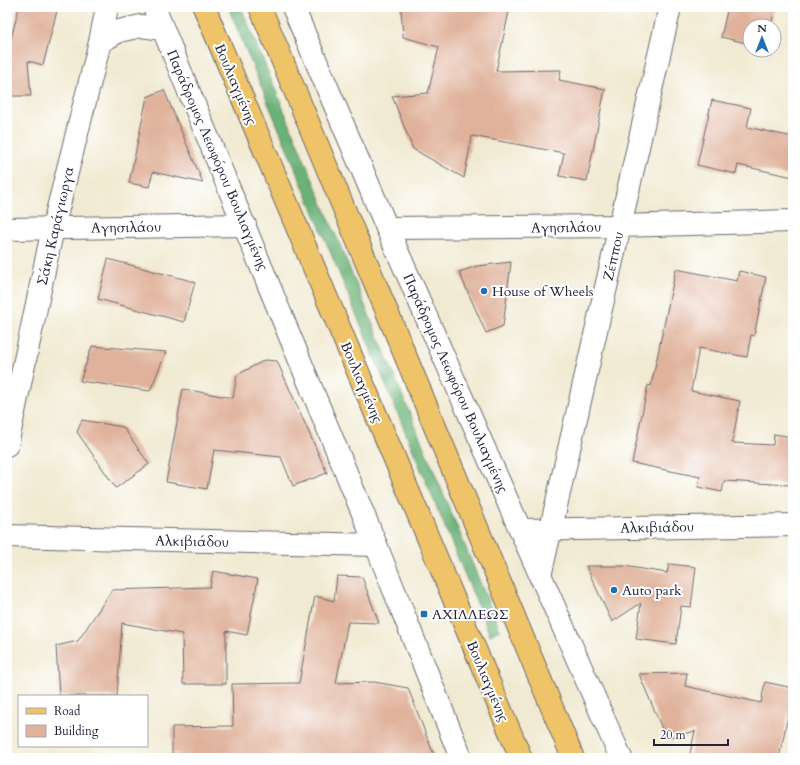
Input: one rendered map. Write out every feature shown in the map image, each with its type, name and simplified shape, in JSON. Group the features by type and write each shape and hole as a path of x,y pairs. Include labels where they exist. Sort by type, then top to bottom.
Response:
{"main road":[{"name":"Βουλιαγμένης","path":"204,7 521,758"},
{"path":"260,7 573,758"}],"street":[{"name":"Σάκη Καράγιωργα","path":"7,445 53,228 100,42 107,7"},
{"name":"Παράδρομος Λεωφόρου Βουλιαγμένης","path":"154,7 376,545 461,758"},
{"name":"Παράδρομος Λεωφόρου Βουλιαγμένης","path":"293,7 387,228 621,758"},
{"name":"Ζέππου","path":"540,576 670,7"},
{"path":"100,42 119,31 141,26 163,29"},
{"name":"Αγησιλάου","path":"387,228 620,226 793,221"},
{"name":"Αγησιλάου","path":"7,229 245,225"},
{"name":"Αλκιβιάδου","path":"521,530 793,526"},
{"name":"Αλκιβιάδου","path":"7,536 376,545"}],"green space":[{"path":"228,7 241,7 500,630 490,635"}],"building":[{"path":"19,7 58,7 43,65 28,61 31,96 7,96 7,55"},
{"path":"401,7 510,7 496,71 561,70 559,80 605,89 587,181 559,176 564,153 472,136 464,178 413,149 392,96 428,93 439,47 403,37"},
{"path":"728,7 775,7 773,18 742,18 742,42 721,37"},
{"path":"164,90 203,183 153,172 149,187 129,183 147,97"},
{"path":"712,100 751,108 747,127 793,137 793,177 738,165 736,174 697,165"},
{"path":"108,259 195,282 184,322 98,299"},
{"path":"511,262 503,326 486,333 459,272 477,266"},
{"path":"676,269 737,281 739,271 766,277 754,336 751,335 747,357 699,348 691,391 740,401 732,443 773,445 774,434 793,437 793,468 790,485 724,481 722,492 698,487 700,477 632,463 648,385 651,386"},
{"path":"92,346 166,352 150,391 80,381"},
{"path":"265,360 277,361 327,473 293,486 281,457 214,450 207,489 166,482 183,389 233,398 237,375"},
{"path":"82,420 123,427 149,464 116,488 77,432"},
{"path":"669,564 696,567 691,607 681,606 676,644 636,639 641,603 612,622 586,566 624,566 667,573"},
{"path":"213,571 258,579 247,635 226,631 226,684 183,684 182,634 122,623 117,695 59,695 56,646 78,641 112,590 210,587"},
{"path":"337,576 362,577 379,623 348,622 336,683 374,682 408,688 435,758 179,758 179,754 172,754 172,727 233,726 232,684 299,683 315,596 334,601"},
{"path":"687,673 685,686 761,703 765,682 793,688 779,758 689,758 695,731 666,738 639,674"}],"place":[{"name":"House of Wheels","path":"484,291"},
{"name":"Auto park","path":"614,590"},
{"name":"ΑΧΙΛΛΕΩΣ","path":"424,614"}]}
